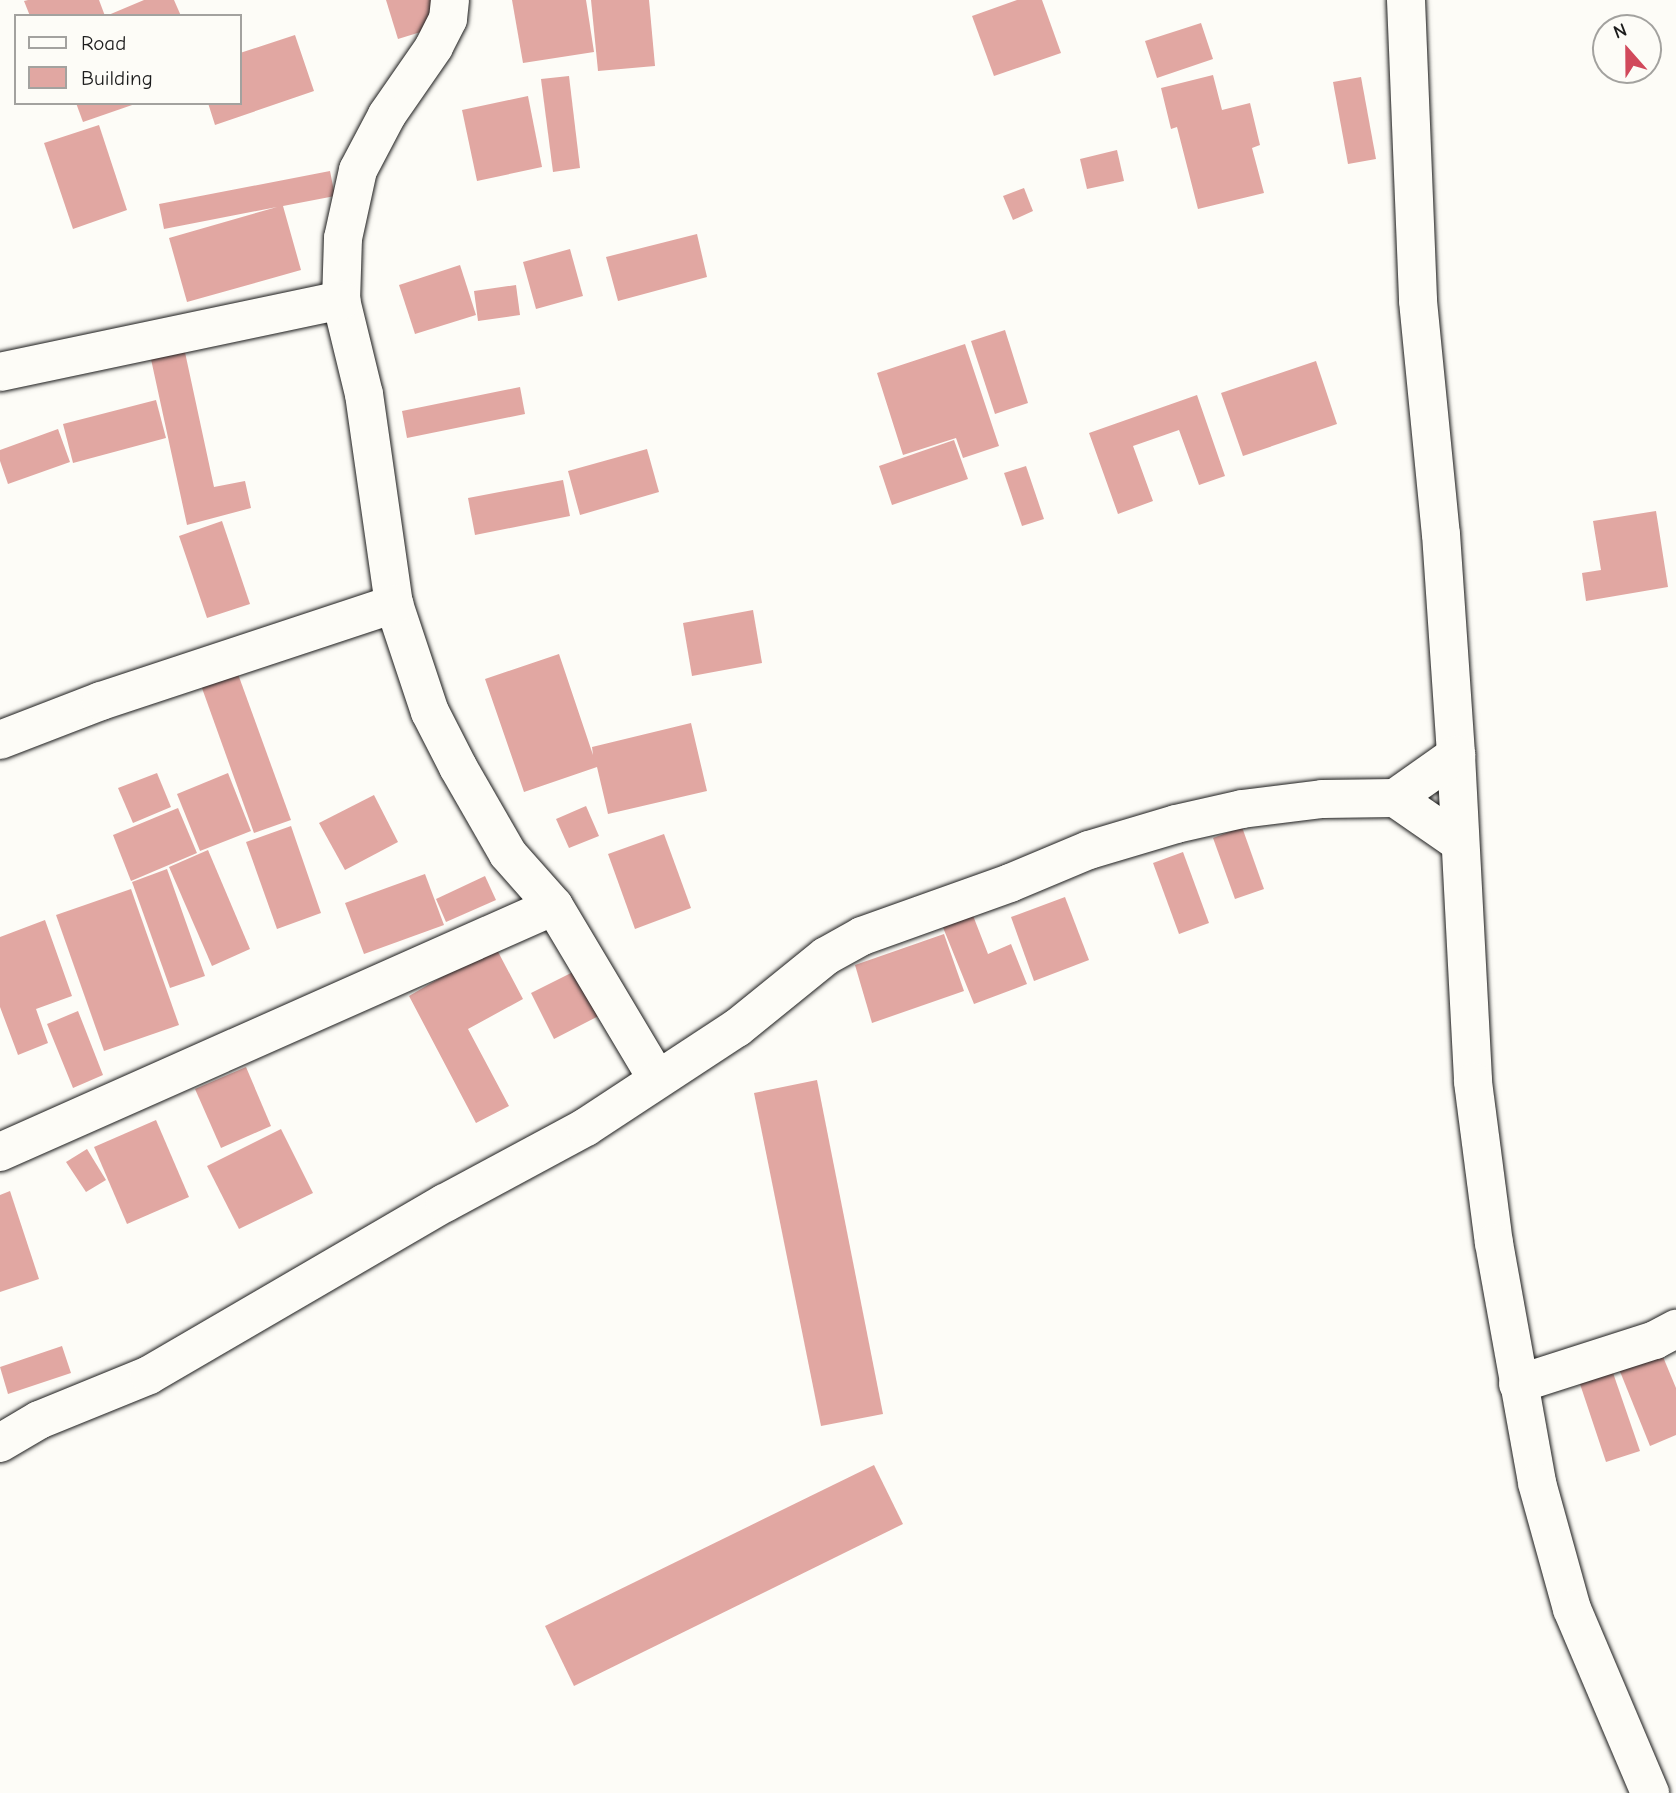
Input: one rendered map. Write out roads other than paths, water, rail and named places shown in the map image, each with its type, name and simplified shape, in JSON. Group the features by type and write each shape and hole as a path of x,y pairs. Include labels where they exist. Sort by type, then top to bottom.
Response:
{"street":[{"path":"450,0 448,19 434,47 387,115 358,170 343,238 341,300 364,394 394,604 429,712 458,767 508,854 554,906 657,1079"},
{"path":"1406,0 1418,302 1441,534 1473,1082 1494,1243 1537,1483 1572,1609 1650,1793"},
{"path":"0,372 341,300"},
{"path":"0,740 101,701 394,604"},
{"path":"0,1443 39,1420 149,1375 445,1203 586,1127 737,1028 826,956 862,936 1010,883 1089,850 1176,824 1242,809 1322,799 1395,798 1456,755"},
{"path":"1395,798 1461,843"},
{"path":"0,1152 554,906"},
{"path":"1518,1384 1655,1339 1676,1329"}]}
